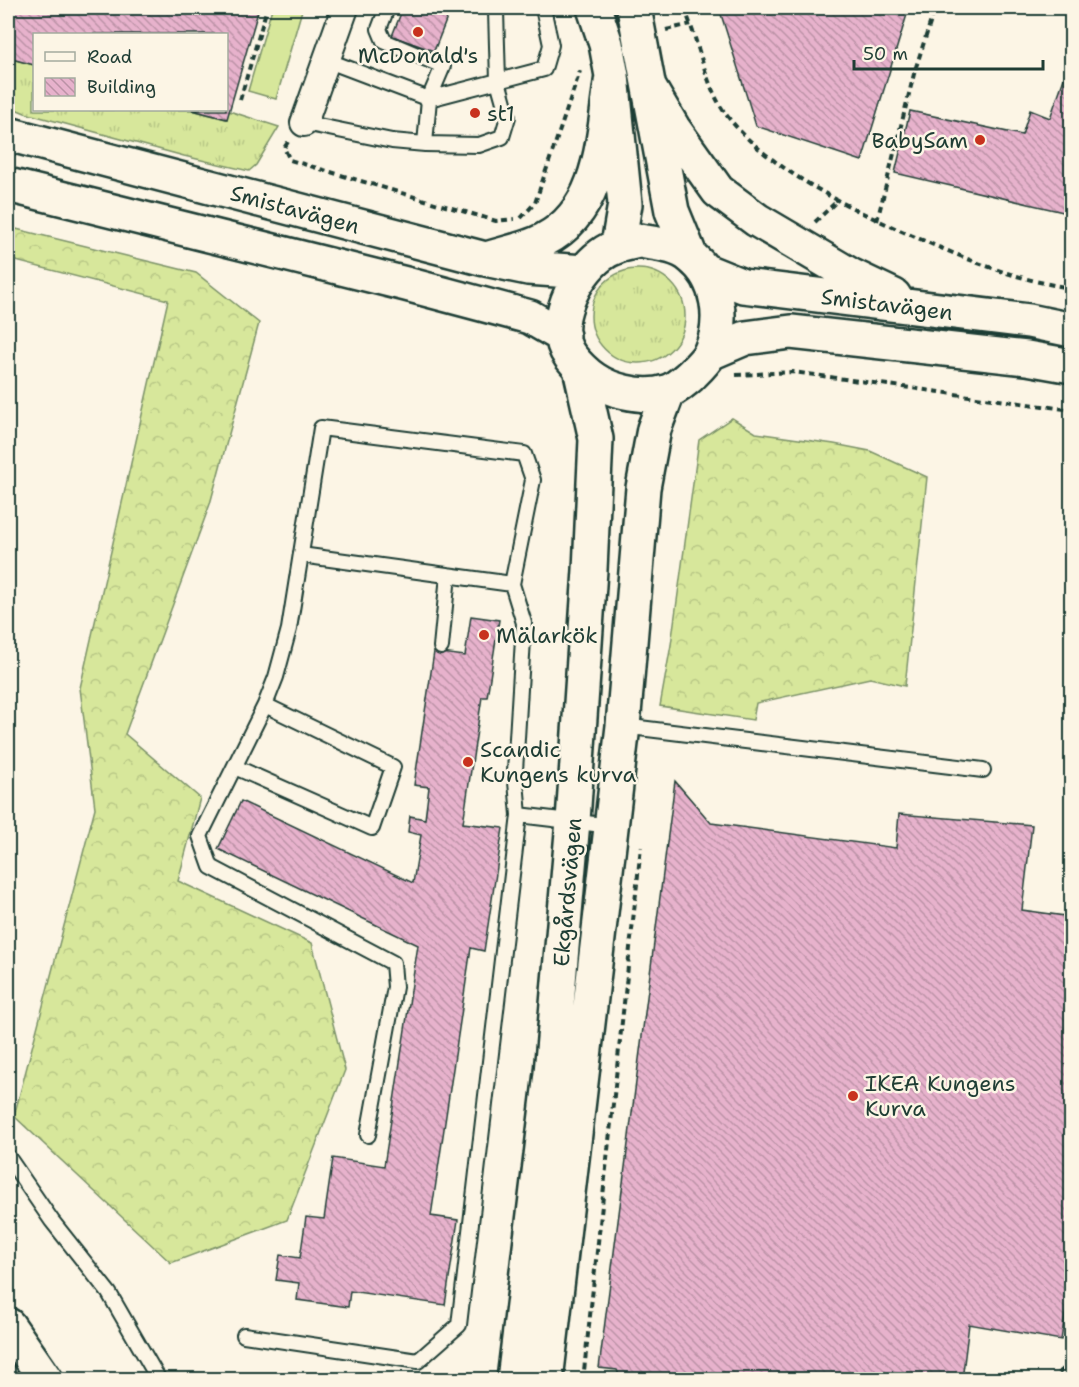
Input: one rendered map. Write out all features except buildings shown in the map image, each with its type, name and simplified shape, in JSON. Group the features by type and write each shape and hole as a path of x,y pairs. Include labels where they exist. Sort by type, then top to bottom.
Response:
{"main road":[{"path":"594,8 606,44 612,76 625,204 618,245"},
{"path":"634,8 672,210 698,263 716,293 718,322 710,353 684,382 668,392 639,395 612,390 596,382 567,353 563,336 564,311 570,291 600,256 618,245 639,241 666,245 698,263"},
{"path":"485,259 544,240 567,224 586,200 598,170 612,76"},
{"path":"650,89 673,128 718,191 766,226 852,276 917,308"},
{"name":"Smistavägen","path":"8,134 485,259 528,268 584,272"},
{"name":"Smistavägen","path":"8,185 530,317 563,336"},
{"name":"Smistavägen","path":"698,263 743,286 1029,321 1071,330"},
{"name":"Smistavägen","path":"710,353 745,338 791,332 1027,358 1071,366"},
{"name":"Ekgårdsvägen","path":"514,1380 550,1073 573,821 590,570 596,439 580,368"},
{"name":"Ekgårdsvägen","path":"546,1380 623,726 643,488 654,429 668,392"},
{"path":"8,1325 46,1380"}],"street":[{"path":"304,123 345,8"}],"lane":[{"path":"387,8 379,29 384,41 443,66 429,99 425,144"},
{"path":"326,60 429,99 544,69 551,45 543,8"},
{"path":"304,123 392,141 425,144 479,145 502,137 508,117 498,81 496,11"},
{"path":"244,1335 418,1361 459,1325 519,815 515,771 524,623 512,584 533,480 524,454 321,428 289,629 276,676 265,705 200,836 211,867 393,963 395,987 368,1136"},
{"path":"301,555 512,584"},
{"path":"441,647 448,575"},
{"path":"235,767 372,828 393,767 265,705"},
{"path":"623,726 983,770"},
{"path":"519,815 611,826"},
{"path":"8,1157 52,1221 109,1293 159,1380"}],"path":[{"path":"240,100 267,8"},
{"path":"684,8 713,90 727,116 750,142 820,191 877,221 997,271 1071,288"},
{"path":"877,221 915,70 935,8"},
{"path":"728,381 736,375 793,372 1071,410"},
{"path":"583,1380 642,836"},
{"path":"1052,1380 1071,1362"}],"green space":[{"path":"272,8 302,10 276,99 248,91"},
{"path":"8,54 12,59 33,65 33,111 196,111 226,119 229,111 279,127 256,165 249,171 184,156 25,113 8,106"},
{"path":"8,227 196,273 259,323 210,504 125,734 200,798 178,881 312,943 345,1070 287,1220 171,1263 14,1116 95,808 80,688 168,300 8,259"},
{"path":"638,269 656,273 671,283 681,298 685,316 681,334 671,349 656,359 638,363 620,359 605,349 595,334 591,316 595,298 605,283 620,273"},
{"path":"732,418 756,433 870,451 927,477 905,686 870,678 756,703 753,720 660,706 671,645 699,440"}],"place":[{"name":"McDonald's","path":"418,32"},
{"name":"st1","path":"475,113"},
{"name":"BabySam","path":"980,140"},
{"name":"Mälarkök","path":"484,635"},
{"name":"Scandic Kungens kurva","path":"468,762"},
{"name":"IKEA Kungens Kurva","path":"853,1096"}]}
